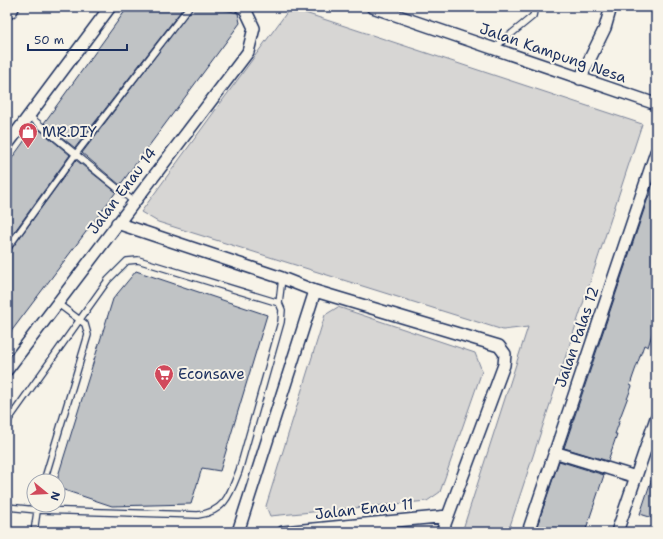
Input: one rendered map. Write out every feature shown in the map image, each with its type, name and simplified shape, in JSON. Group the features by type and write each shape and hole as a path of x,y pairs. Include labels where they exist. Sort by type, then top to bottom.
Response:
{"street":[{"path":"7,145 110,7"},
{"name":"Jalan Enau 14","path":"7,368 248,52 254,28 245,8 241,7"},
{"name":"Jalan Kampung Nesa","path":"372,7 656,104"},
{"path":"580,79 605,28 612,7"},
{"name":"Jalan Palas 12","path":"528,532 656,152"},
{"path":"117,223 282,278 315,291 499,346 505,354 504,365 442,532"},
{"path":"238,532 315,291"},
{"path":"617,532 656,418"},
{"path":"554,452 636,477"},
{"name":"Jalan Enau 11","path":"283,532 448,516"}],"lane":[{"path":"7,249 75,155 188,7"},
{"path":"494,48 533,16 535,7"},
{"path":"29,116 133,201"},
{"path":"7,422 122,264 133,260 279,303"},
{"path":"66,508 198,515 210,513 219,508 231,491 239,471 282,322 282,310 279,303 282,278"},
{"path":"46,473 88,335 85,324 57,303"},
{"path":"7,506 26,507"},
{"path":"34,532 36,513"}],"shaded area":[{"path":"290,8 642,124 508,532 462,532 528,327 503,330 158,222 141,212"},
{"path":"338,307 475,353 482,371 440,492 427,501 270,516 266,506 325,315"}],"building":[{"path":"128,7 184,7 75,148 44,123"},
{"path":"193,7 213,7 238,13 240,23 120,185 82,153"},
{"path":"35,126 70,155 7,242 7,165"},
{"path":"76,160 116,192 7,337 7,253 10,251"},
{"path":"656,174 656,332 653,331 648,347 644,345 630,385 632,386 618,423 615,434 617,434 608,461 564,448"},
{"name":"Econsave","path":"136,271 267,315 220,471 202,468 191,504 112,506 66,491 66,473 59,473 113,299"},
{"path":"559,461 604,475 585,532 535,532"},
{"path":"654,472 656,473 656,519 640,514"}],"place":[{"name":"MR.DIY","path":"28,149"},
{"name":"Econsave","path":"164,391"}]}
